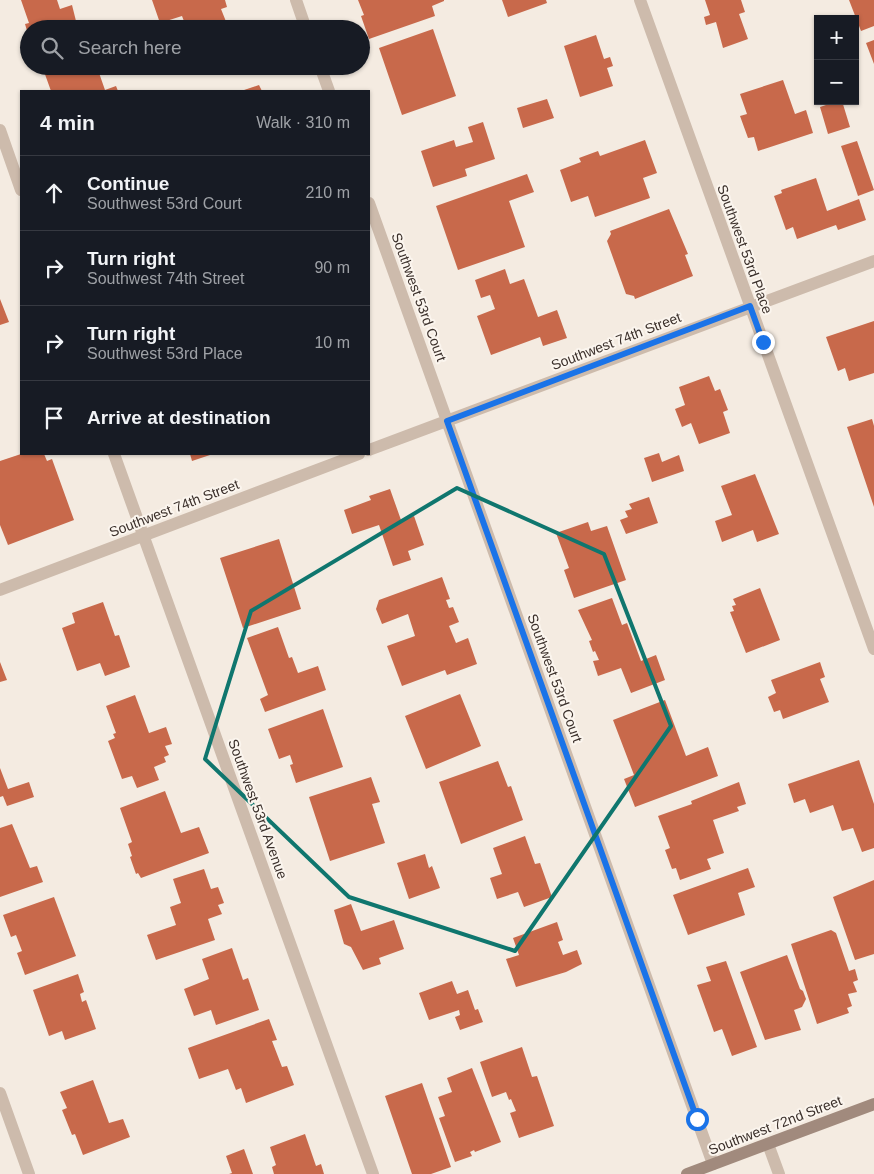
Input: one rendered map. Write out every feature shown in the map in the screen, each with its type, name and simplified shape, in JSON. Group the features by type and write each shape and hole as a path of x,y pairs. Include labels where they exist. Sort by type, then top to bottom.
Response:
{"main road":[{"name":"Southwest 72nd Street","path":"690,1174 874,1104"}],"street":[{"path":"296,0 303,20"},
{"name":"Southwest 53rd Place","path":"640,0 874,649"},
{"path":"323,75 329,90"},
{"path":"0,130 20,187"},
{"name":"Southwest 53rd Court","path":"370,206 714,1164"},
{"name":"Southwest 74th Street","path":"370,450 874,261"},
{"name":"Southwest 53rd Avenue","path":"114,455 373,1174"},
{"name":"Southwest 74th Street","path":"0,590 356,455"},
{"path":"0,1093 29,1174"},
{"path":"768,1144 780,1174"}],"highlighted area":[{"path":"457,488 604,554 671,726 515,951 349,897 205,759 251,611"}],"building":[{"path":"21,0 57,0 60,9 72,5 76,20 28,20"},
{"path":"152,0 225,0 227,7 221,9 225,20 184,20 182,16 169,20 159,20"},
{"path":"358,0 444,0 432,6 435,16 370,39 370,20 362,20 361,16 364,15"},
{"path":"502,0 546,0 547,3 508,17"},
{"path":"705,0 741,0 745,12 739,14 748,39 723,48 716,22 706,25 704,17 710,15"},
{"path":"849,0 874,0 874,26 861,31 859,15 855,15"},
{"path":"433,29 456,96 402,115 379,48"},
{"path":"596,35 604,59 610,57 613,66 607,68 613,86 580,97 564,46"},
{"path":"874,40 874,64 866,43"},
{"path":"45,75 100,75 105,90 51,90"},
{"path":"783,80 795,114 806,110 813,133 758,151 754,137 748,138 740,116 747,114 740,94"},
{"path":"259,85 262,90 244,90"},
{"path":"116,86 118,90 105,90"},
{"path":"547,99 554,118 523,128 517,108"},
{"path":"843,105 850,127 828,134 820,107"},
{"path":"483,122 495,159 465,169 467,176 433,187 421,151 454,140 456,147 473,142 468,127"},
{"path":"645,140 657,173 643,178 650,198 595,217 588,196 571,202 560,170 581,162 579,158 598,151 600,156"},
{"path":"857,141 874,190 858,196 841,146"},
{"path":"527,174 534,192 509,201 525,247 458,270 436,206"},
{"path":"816,178 827,211 859,199 866,220 838,230 836,225 797,239 793,227 786,230 774,196 782,193 781,190"},
{"path":"669,209 688,254 685,255 693,276 635,299 634,296 626,294 607,241 611,234 610,231"},
{"path":"505,269 510,284 524,279 538,317 557,310 567,338 543,346 540,337 491,355 477,316 495,309 490,295 481,298 475,280"},
{"path":"0,299 9,322 0,325"},
{"path":"874,321 874,373 849,381 845,368 838,371 826,337"},
{"path":"709,376 715,391 720,389 728,410 723,412 730,433 699,444 691,423 682,427 675,409 685,405 679,387"},
{"path":"872,419 874,426 874,507 847,427"},
{"path":"659,453 662,462 679,455 684,471 652,482 644,458"},
{"path":"20,454 44,455 47,461 52,459 74,520 8,545 0,525 0,461"},
{"path":"190,455 210,455 192,461"},
{"path":"755,474 779,534 757,542 753,530 722,542 715,521 732,515 721,486"},
{"path":"390,489 401,520 414,516 424,545 408,551 411,560 393,566 379,525 352,534 344,510 371,500 369,496"},
{"path":"649,497 658,523 626,534 620,520 628,517 625,511 632,509 629,504"},
{"path":"588,522 591,531 607,526 626,580 574,598 564,570 569,568 556,533"},
{"path":"279,539 301,609 243,628 220,558"},
{"path":"442,577 450,599 446,600 449,608 453,607 459,622 449,626 456,643 468,638 477,664 447,675 445,670 402,686 387,646 415,636 408,614 382,624 376,609 379,600"},
{"path":"760,588 780,640 746,653 730,612 734,611 732,606 736,605 733,599"},
{"path":"612,598 622,625 627,623 641,661 656,655 665,680 631,693 621,668 598,676 593,661 599,660 595,651 593,652 589,641 592,640 578,610"},
{"path":"103,602 115,636 119,635 130,667 105,676 100,663 77,671 62,628 75,623 72,613"},
{"path":"278,627 289,658 292,657 298,673 318,666 326,690 265,712 260,699 268,695 247,638"},
{"path":"0,662 7,680 0,682"},
{"path":"820,662 825,677 820,679 829,702 783,719 780,710 774,712 768,697 776,693 771,680"},
{"path":"460,694 481,746 426,769 405,716"},
{"path":"135,695 149,733 166,727 172,744 165,746 169,755 164,757 166,762 154,767 159,780 137,788 132,776 122,779 108,741 115,738 113,734 116,733 106,706"},
{"path":"665,700 686,756 708,747 718,776 635,807 624,779 634,775 613,720"},
{"path":"323,709 343,767 296,783 290,765 293,764 290,755 279,759 268,729"},
{"path":"859,760 874,804 874,848 862,852 853,828 842,831 833,805 810,813 805,799 794,803 788,784"},
{"path":"498,761 508,787 511,786 523,820 461,844 439,782"},
{"path":"0,768 8,789 29,782 34,797 7,806 3,796 0,797"},
{"path":"371,777 380,802 372,804 385,843 330,861 309,797"},
{"path":"739,782 746,804 737,807 739,811 713,820 724,853 707,859 711,869 680,880 676,868 672,869 665,850 670,848 658,816 692,804 691,801"},
{"path":"165,791 181,833 199,827 209,853 141,878 138,873 136,874 130,857 132,856 128,844 132,842 120,808"},
{"path":"12,824 30,868 37,866 43,882 0,897 0,828"},
{"path":"525,836 535,864 540,863 552,897 524,907 518,892 497,899 490,878 502,874 493,848"},
{"path":"425,854 429,868 432,866 440,888 409,899 397,863"},
{"path":"748,868 755,887 738,893 745,915 688,935 673,895"},
{"path":"204,869 211,889 218,887 224,903 218,905 222,914 208,919 215,940 156,960 147,935 176,925 170,907 181,903 173,879"},
{"path":"874,880 874,954 855,960 833,897"},
{"path":"54,897 76,956 25,975 17,953 22,951 16,935 11,937 3,915"},
{"path":"351,904 361,931 394,920 404,949 379,958 381,964 363,970 351,947 344,944 334,910"},
{"path":"557,922 563,940 558,942 563,955 577,950 582,964 566,972 516,987 506,959 519,955 513,938"},
{"path":"831,930 836,933 849,971 855,969 858,980 853,982 857,992 848,994 852,1006 847,1008 849,1013 817,1024 791,944"},
{"path":"232,948 243,980 248,978 259,1010 216,1025 211,1010 194,1016 184,989 209,979 202,959"},
{"path":"787,955 800,989 803,991 806,999 802,1007 794,1010 801,1030 765,1040 740,972"},
{"path":"726,961 757,1047 732,1056 722,1029 714,1032 697,985 711,981 706,967"},
{"path":"78,974 84,992 80,994 82,1002 86,1000 96,1029 65,1040 62,1031 49,1036 33,990"},
{"path":"452,981 457,994 468,990 475,1010 478,1009 483,1022 460,1030 455,1017 460,1015 459,1010 429,1020 419,993"},
{"path":"269,1019 277,1040 272,1041 282,1067 287,1066 294,1085 246,1103 241,1088 236,1090 228,1069 199,1079 188,1048"},
{"path":"522,1047 532,1077 537,1076 554,1126 519,1138 510,1113 516,1111 511,1099 509,1100 506,1092 492,1097 480,1062"},
{"path":"472,1068 501,1142 475,1152 474,1150 470,1152 472,1156 455,1162 439,1118 445,1116 438,1097 452,1092 447,1078"},
{"path":"93,1080 109,1123 123,1119 130,1137 83,1155 75,1134 72,1135 62,1110 67,1108 60,1092"},
{"path":"422,1083 451,1167 431,1174 412,1174 385,1096"},
{"path":"305,1134 316,1166 321,1164 324,1174 274,1174 272,1167 276,1165 270,1147"},
{"path":"244,1149 253,1174 229,1174 232,1173 226,1156"}],"route":[{"path":"697,1119 447,421 750,306 763,342"}]}
